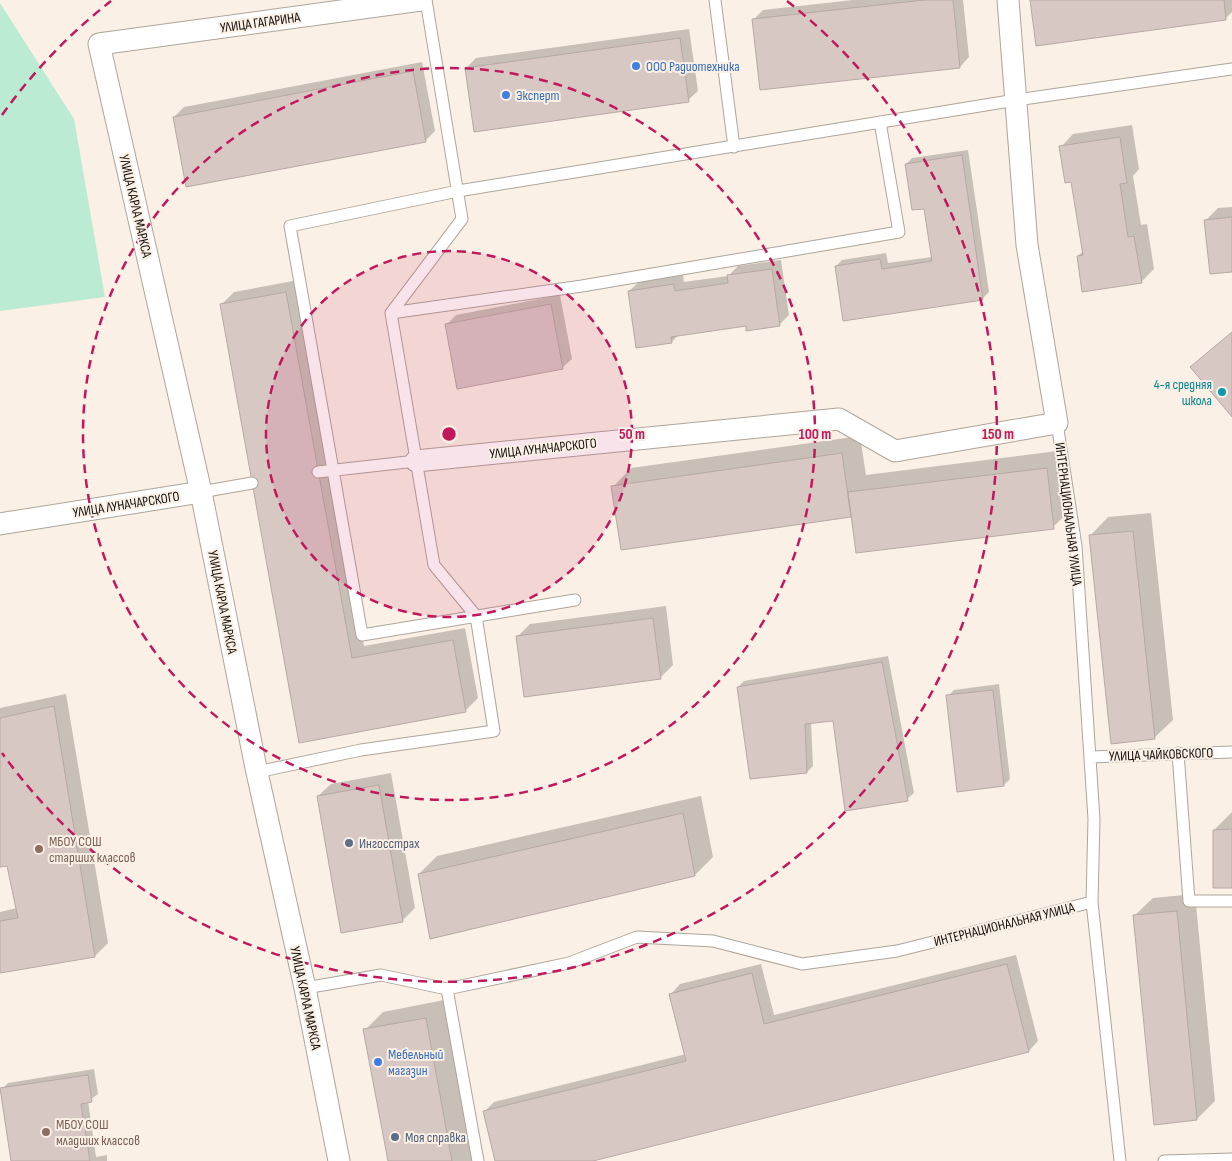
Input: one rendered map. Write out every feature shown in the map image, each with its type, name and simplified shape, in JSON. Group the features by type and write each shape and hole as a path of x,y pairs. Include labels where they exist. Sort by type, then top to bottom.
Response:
{"street":[{"name":"УЛИЦА ГАГАРИНА","path":"99,44 421,0"},
{"path":"1008,0 1027,245 1057,423"},
{"name":"УЛИЦА КАРЛА МАРКСА","path":"99,44 202,492 257,772 305,988 339,1161"},
{"name":"УЛИЦА ЛУНАЧАРСКОГО","path":"416,461 839,420 895,451 1057,423"},
{"name":"УЛИЦА ЛУНАЧАРСКОГО","path":"0,524 202,492"}],"lane":[{"path":"257,772 361,750 494,731 476,616 434,565 391,312 462,219 426,0"},
{"path":"715,0 734,146"},
{"path":"575,600 362,635 290,226 458,191 1016,100 1232,69"},
{"path":"391,312 582,286 899,232 880,122"},
{"name":"ИНТЕРНАЦИОНАЛЬНАЯ УЛИЦА","path":"305,988 381,975 448,989 569,964 636,937 713,941 802,964 897,951 1092,902 1094,819 1076,546 1057,423"},
{"name":"УЛИЦА ЛУНАЧАРСКОГО","path":"318,472 416,461"},
{"name":"УЛИЦА ЛУНАЧАРСКОГО","path":"202,492 252,483"},
{"name":"УЛИЦА ЧАЙКОВСКОГО","path":"1090,757 1232,752"},
{"path":"1178,753 1189,901 1232,901"},
{"path":"1092,902 1120,1161"},
{"path":"448,989 478,1161"},
{"path":"1164,1161 1232,1158"}],"green space":[{"path":"0,3 74,119 105,297 0,311"}],"building":[{"path":"924,0 953,0 960,68 760,90 752,19"},
{"path":"1030,0 1224,0 1226,20 1036,46"},
{"path":"680,38 689,102 474,132 465,68"},
{"path":"413,71 426,142 186,187 173,117"},
{"path":"1120,137 1127,183 1120,184 1128,237 1134,236 1142,283 1082,292 1077,256 1083,255 1071,182 1065,183 1059,146"},
{"path":"962,155 983,300 843,321 835,266 880,259 882,269 932,261 924,209 912,210 905,164"},
{"path":"1232,217 1232,272 1210,274 1204,220"},
{"path":"772,269 780,326 746,331 746,326 671,337 672,343 636,348 628,291 674,284 675,291 728,283 727,275"},
{"path":"286,292 352,658 453,640 466,712 299,743 220,304"},
{"path":"551,304 563,369 457,389 445,324"},
{"name":"4-я средняя школа","path":"1232,332 1232,417 1190,367"},
{"path":"842,453 851,517 621,550 611,486"},
{"path":"1047,468 1054,529 856,553 848,492"},
{"path":"1133,531 1155,739 1111,744 1089,535"},
{"path":"653,618 661,679 524,697 516,636"},
{"path":"882,662 908,801 845,811 833,721 805,724 807,773 750,779 737,687"},
{"path":"993,690 1004,786 957,792 946,695"},
{"name":"МБОУ СОШ старших классов","path":"54,706 95,957 0,973 0,921 18,918 7,866 0,867 0,718"},
{"path":"379,785 403,922 341,933 317,796"},
{"path":"683,813 695,876 430,939 418,874"},
{"path":"1232,829 1232,888 1213,888 1213,830"},
{"path":"1177,911 1197,1120 1154,1125 1133,915"},
{"path":"1007,964 1029,1052 593,1161 495,1161 483,1111 686,1061 669,994 752,973 764,1024"},
{"path":"426,1018 452,1161 388,1161 363,1029"},
{"name":"МБОУ СОШ младших классов","path":"88,1075 92,1102 81,1104 90,1161 11,1161 0,1088"}],"place":[{"name":"ООО Радиотехника","path":"636,66"},
{"name":"Эксперт","path":"506,95"},
{"name":"4-я средняя школа","path":"1222,392"},
{"name":"Ингосстрах","path":"349,843"},
{"name":"МБОУ СОШ старших классов","path":"39,849"},
{"name":"Мебельный магазин","path":"378,1062"},
{"name":"МБОУ СОШ младших классов","path":"46,1132"},
{"name":"Моя справка","path":"395,1137"}]}
